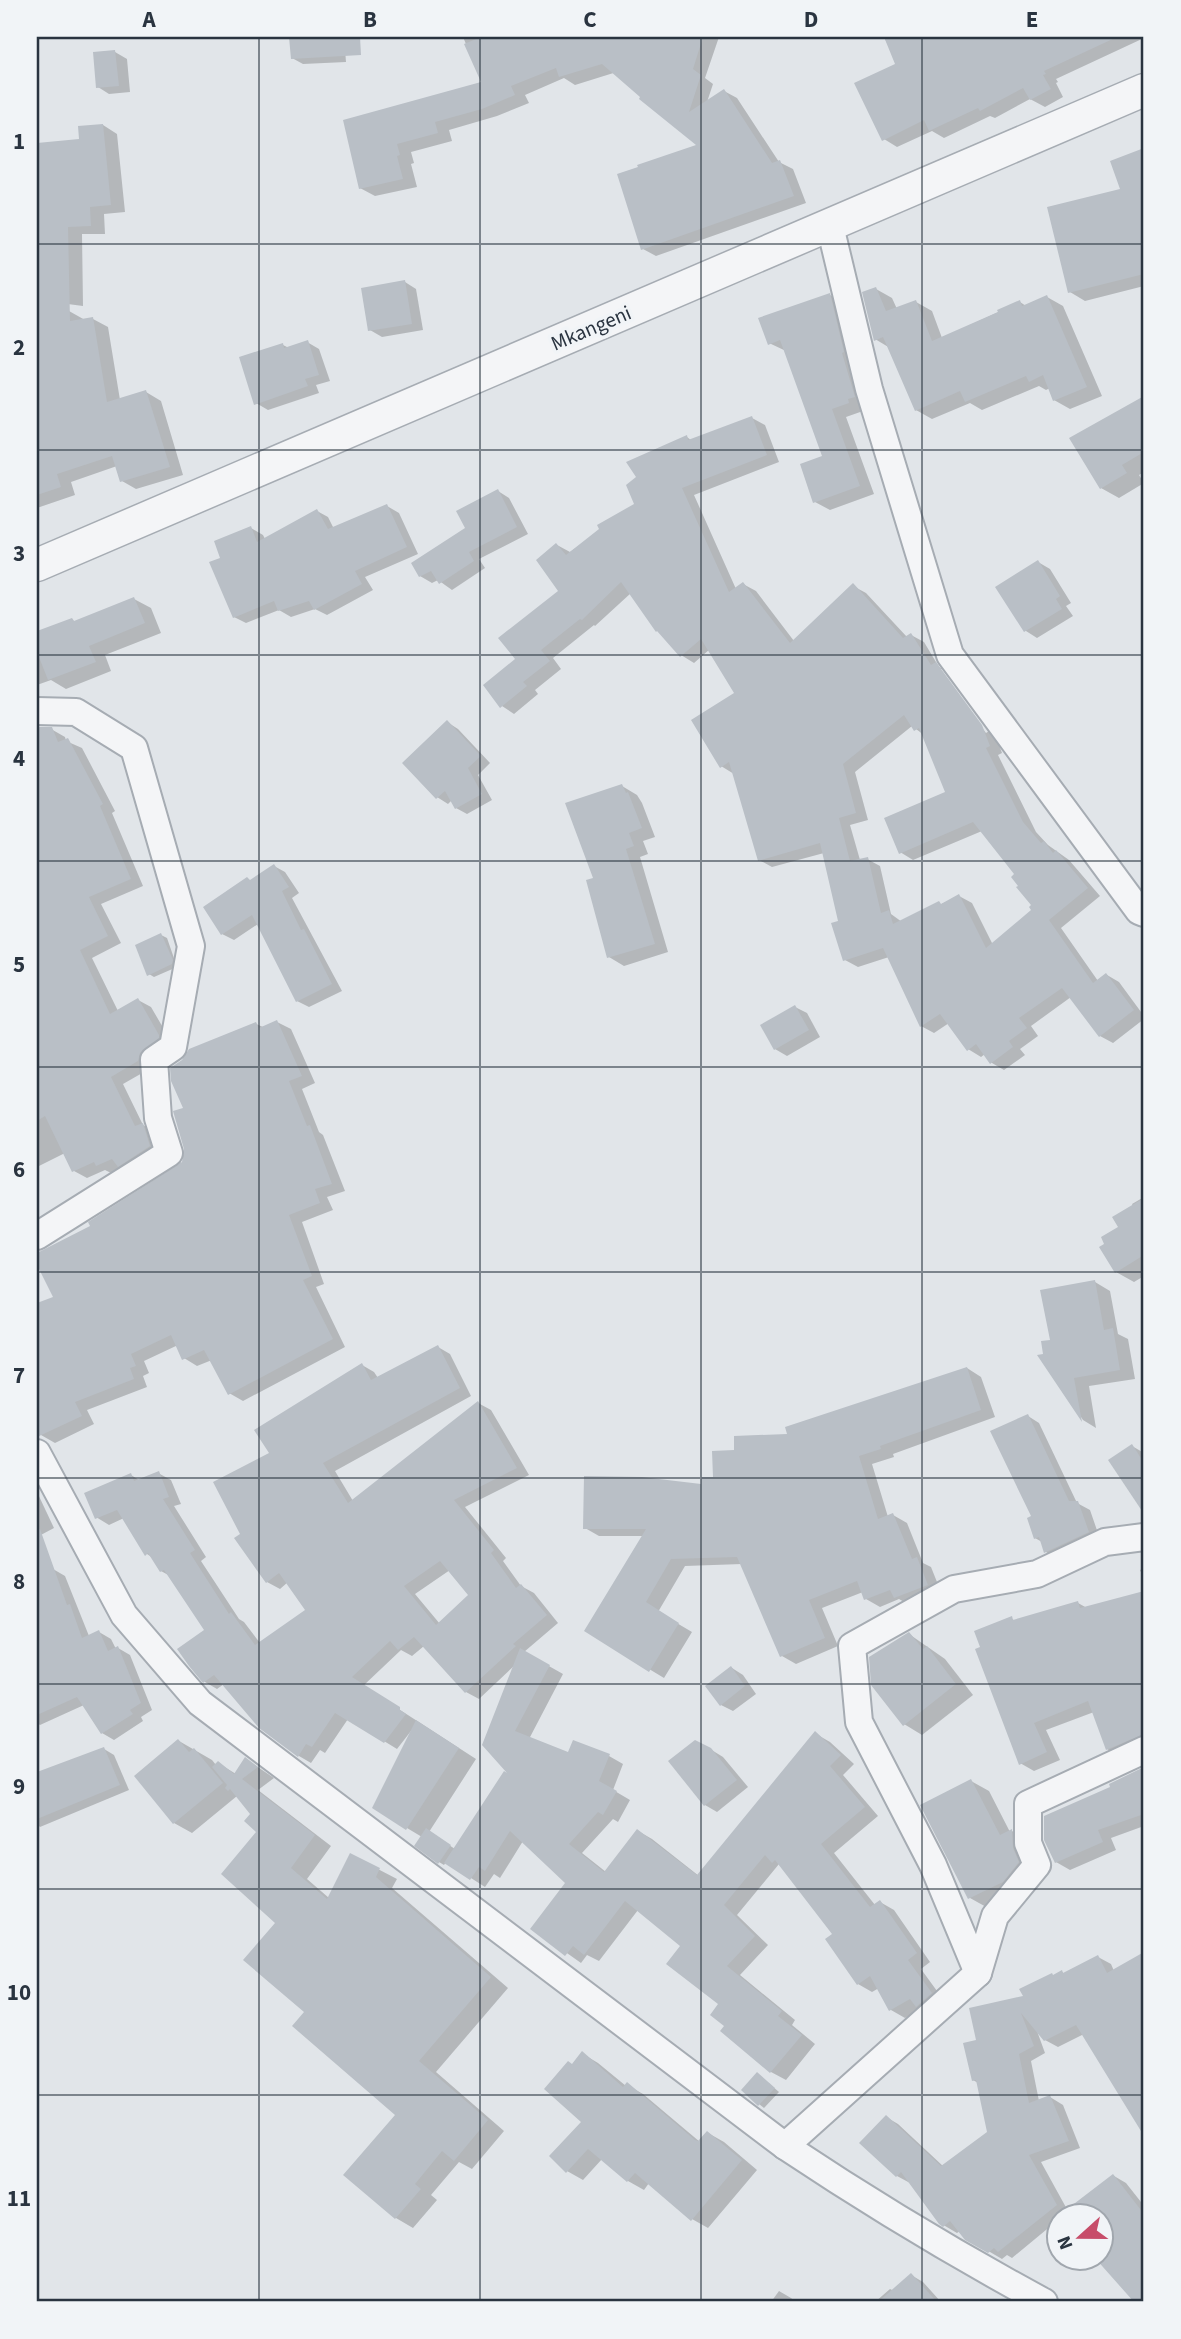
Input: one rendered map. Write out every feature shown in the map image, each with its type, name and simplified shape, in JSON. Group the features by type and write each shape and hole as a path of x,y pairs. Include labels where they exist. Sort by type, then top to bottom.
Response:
{"street":[{"name":"Mkangeni","path":"37,565 1144,90"},
{"path":"830,226 869,389 950,655 1139,911 1144,913"},
{"path":"37,711 76,712 134,748 191,946 173,1048 154,1060 158,1118 169,1153 37,1236"},
{"path":"37,1454 124,1615 201,1703 785,2146 852,2191 1044,2302"},
{"path":"978,1973 933,1866 859,1722 852,1646 954,1589 1037,1574 1105,1542 1144,1537"},
{"path":"785,2146 978,1973 995,1916 1037,1865 1028,1843 1028,1804 1144,1750"}],"building":[{"path":"289,37 360,37 361,55 291,59"},
{"path":"481,37 703,37 693,69 701,75 689,112 724,89 772,163 780,160 794,196 641,250 617,174 696,145 639,99 640,97 602,64 559,77 556,68 511,86 515,95 482,109 435,122 438,133 397,144 403,179 359,189 343,120 481,82 464,44"},
{"path":"884,37 1117,37 1044,71 1046,74 1043,75 1051,89 1030,100 1023,88 980,111 978,108 929,131 924,120 882,141 854,83 895,64"},
{"path":"115,50 119,86 96,88 93,52"},
{"path":"103,124 111,205 90,207 91,226 68,227 70,321 93,317 107,402 146,390 170,467 120,482 112,456 57,474 61,487 37,495 37,143 79,139 78,126"},
{"path":"1144,148 1144,274 1068,293 1047,207 1120,189 1110,161"},
{"path":"405,280 412,324 368,331 361,288"},
{"path":"876,287 886,311 916,300 932,341 1020,300 1022,306 1047,295 1087,387 1053,401 1043,375 1029,382 1026,376 965,402 960,391 915,411 883,337 874,341 862,292"},
{"path":"830,293 844,352 842,353 855,397 848,399 849,403 832,409 860,486 813,503 800,464 822,456 780,340 768,345 758,318"},
{"path":"308,340 319,375 305,379 308,386 254,405 239,357 283,343 284,348"},
{"path":"1144,396 1144,452 1122,465 1127,473 1100,489 1069,438"},
{"path":"752,416 767,455 682,488 729,592 743,582 790,643 853,583 903,638 911,633 931,665 936,662 982,725 990,746 986,748 1023,822 1041,843 1044,841 1053,853 1056,850 1088,888 1049,920 1093,983 1106,973 1134,1010 1099,1037 1062,988 1019,1018 1027,1028 1009,1041 1013,1047 990,1064 976,1044 967,1051 940,1014 920,1027 883,948 843,961 831,923 838,921 820,843 758,861 729,762 720,768 691,720 734,693 701,639 680,657 656,632 621,582 582,620 541,650 550,661 523,682 527,686 500,708 483,685 515,659 498,638 558,591 536,560 556,543 566,555 599,529 597,525 634,504 626,485 636,477 626,462 687,435 688,440","holes":["904,715 914,731 919,728 945,792 884,818 899,854 973,822 1014,874 1011,877 1018,886 1016,887 1031,905 1031,910 986,948 959,894 893,924 889,910 881,913 868,857 850,861 839,818 856,813 843,764"]},
{"path":"498,489 517,527 469,552 474,561 439,584 431,571 419,577 411,563 465,528 456,511"},
{"path":"387,504 407,547 355,571 362,584 314,610 309,601 278,611 274,601 233,618 209,562 220,558 214,541 251,526 257,542 317,509 328,529"},
{"path":"1038,560 1060,596 1056,599 1062,609 1024,632 995,587"},
{"path":"134,597 145,623 89,646 96,662 48,680 37,652 37,631 72,618 74,621"},
{"path":"447,720 481,756 468,768 482,794 455,809 445,791 436,799 402,763"},
{"path":"37,727 52,727 58,742 68,738 103,804 100,806 131,879 89,897 108,936 80,950 110,1014 138,998 159,1035 159,1038 140,1053 138,1061 111,1077 135,1126 143,1123 150,1146 118,1167 112,1159 96,1166 94,1162 72,1172 45,1116 37,1121"},
{"path":"622,784 626,793 628,792 642,828 629,833 634,846 626,849 655,944 607,958 586,880 593,878 565,803"},
{"path":"274,864 289,887 282,891 332,984 296,1002 252,915 221,935 203,907 247,877 250,880"},
{"path":"161,933 173,960 172,964 147,976 135,945"},
{"path":"795,1005 809,1030 774,1050 760,1025"},
{"path":"277,1020 302,1076 289,1081 307,1126 310,1125 332,1184 315,1189 320,1203 289,1215 312,1276 303,1280 333,1339 228,1395 204,1350 182,1360 171,1335 131,1354 136,1366 130,1368 134,1379 75,1402 82,1416 37,1437 37,1303 53,1297 37,1265 37,1253 90,1226 88,1222 182,1162 184,1149 173,1111 183,1108 171,1081 170,1068 182,1060 189,1049 256,1022 259,1028"},
{"path":"1144,1198 1144,1255 1115,1273 1099,1247 1104,1244 1101,1237 1118,1227 1112,1217"},
{"path":"1095,1280 1104,1330 1113,1328 1120,1370 1074,1378 1082,1422 1037,1355 1043,1354 1041,1341 1050,1340 1040,1290"},
{"path":"438,1345 460,1388 323,1463 348,1503 478,1401 517,1468 454,1500 494,1550 491,1553 516,1588 521,1584 547,1615 513,1644 516,1646 465,1693 414,1637 398,1650 390,1641 352,1677 400,1707 406,1714 384,1743 335,1713 312,1747 306,1744 298,1757 259,1728 214,1675 203,1683 189,1666 177,1649 204,1630 164,1570 160,1572 148,1553 145,1556 117,1510 95,1519 84,1493 131,1473 134,1481 159,1471 169,1497 163,1499 195,1550 190,1553 229,1614 231,1612 255,1645 305,1610 279,1573 266,1583 234,1538 240,1534 213,1482 269,1453 254,1430 362,1363 371,1380","holes":["440,1561 468,1595 436,1625 404,1586"]},
{"path":"967,1367 981,1410 859,1456 878,1519 893,1513 912,1559 917,1557 928,1585 894,1598 890,1590 864,1600 857,1581 809,1600 825,1638 780,1657 737,1557 671,1559 646,1602 679,1623 649,1672 584,1631 646,1529 583,1529 584,1476 642,1477 701,1484 701,1477 713,1477 712,1451 734,1450 734,1436 787,1434 785,1427"},
{"path":"1028,1414 1069,1501 1078,1501 1089,1532 1044,1553 1039,1537 1034,1539 1027,1518 1031,1516 990,1431"},
{"path":"1132,1444 1144,1463 1144,1514 1108,1460"},
{"path":"40,1529 67,1605 70,1604 82,1638 99,1630 108,1651 118,1646 141,1703 130,1710 133,1714 101,1734 77,1697 37,1715 37,1530"},
{"path":"1144,1591 1144,1734 1106,1750 1088,1701 1034,1723 1047,1752 1019,1765 975,1649 980,1647 974,1631 1012,1616 1013,1620 1078,1601 1080,1608"},
{"path":"909,1632 923,1649 927,1646 956,1684 903,1726 871,1685 869,1657"},
{"path":"520,1648 550,1665 515,1731 568,1752 573,1740 610,1754 599,1781 617,1791 603,1815 598,1812 569,1844 604,1872 637,1829 697,1875 815,1731 841,1755 830,1766 865,1807 821,1844 870,1907 880,1900 917,1953 908,1960 932,1993 916,2007 910,1999 889,2011 870,1976 857,1985 825,1939 832,1934 775,1860 772,1863 765,1855 724,1905 755,1936 727,1966 782,2011 778,2016 802,2035 770,2073 720,2031 724,2026 710,2015 718,2004 666,1964 680,1946 625,1901 584,1955 573,1946 565,1956 530,1929 565,1883 510,1831 485,1871 479,1867 470,1880 444,1863 504,1771 507,1773 482,1745"},
{"path":"731,1666 745,1686 720,1706 705,1686"},
{"path":"416,1720 459,1748 406,1830 372,1808"},
{"path":"178,1739 189,1752 194,1748 223,1783 173,1824 134,1776"},
{"path":"695,1740 711,1748 737,1780 704,1806 668,1761"},
{"path":"104,1747 120,1785 37,1819 37,1772"},
{"path":"245,1757 258,1767 242,1779 315,1835 291,1868 327,1899 350,1853 380,1868 376,1877 491,1977 419,2061 488,2120 454,2161 442,2151 415,2184 421,2189 395,2219 343,2175 395,2115 292,2026 304,2012 243,1960 275,1923 221,1874 256,1832 244,1821 250,1814 230,1789 228,1791 225,1788 227,1785 212,1767 218,1761 234,1774"},
{"path":"1144,1767 1144,1814 1098,1830 1103,1842 1055,1863 1044,1840 1044,1816 1110,1787 1109,1784"},
{"path":"971,1779 1000,1835 1012,1829 1013,1848 1019,1862 1003,1882 968,1899 920,1805"},
{"path":"426,1828 451,1845 438,1864 414,1846"},
{"path":"1144,1952 1144,2136 1076,2025 1044,2041 1021,2013 1034,2046 1019,2054 1029,2103 1050,2095 1069,2141 1029,2155 1055,2202 1044,2202 1044,2215 998,2252 994,2248 988,2253 965,2240 950,2221 943,2227 939,2224 901,2172 896,2177 859,2143 886,2115 941,2166 987,2132 976,2080 972,2081 963,2043 976,2040 969,2008 1023,1996 1019,1989 1052,1973 1053,1975 1062,1970 1063,1973 1098,1955 1107,1973"},
{"path":"582,2051 623,2087 627,2082 695,2140 698,2141 707,2131 742,2160 691,2221 635,2173 627,2182 588,2149 566,2173 549,2156 581,2122 544,2089 568,2061 572,2064"},
{"path":"757,2072 775,2088 758,2106 741,2090"},
{"path":"1113,2174 1144,2214 1144,2302 1134,2302 1107,2272 1114,2272 1114,2202 1076,2202"},
{"path":"911,2273 937,2302 878,2302"}]}
